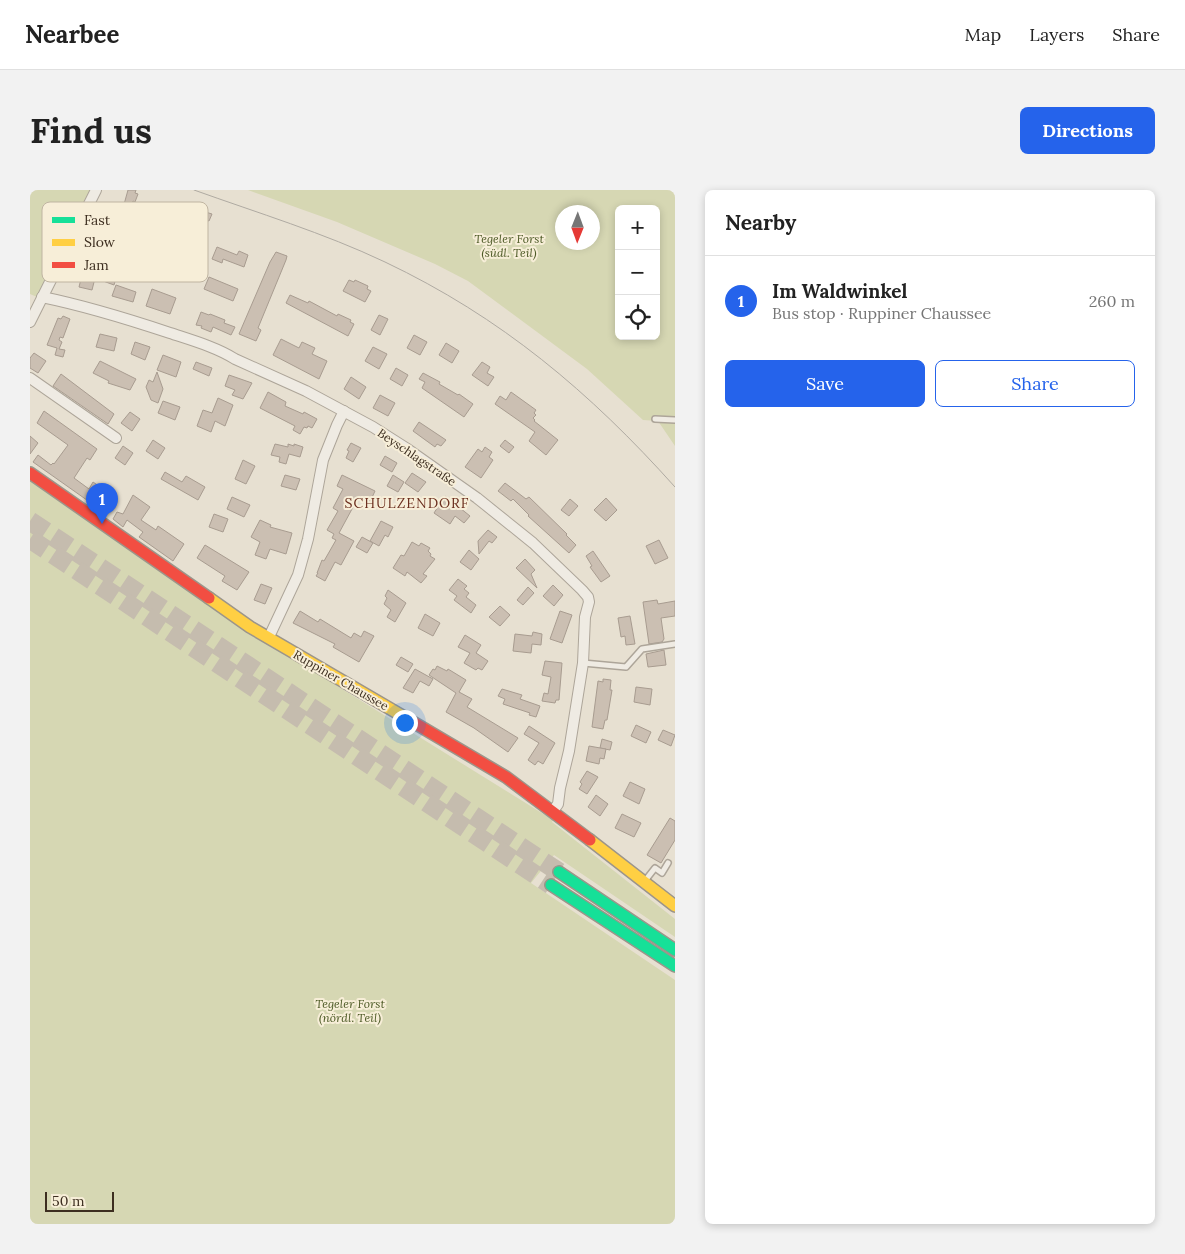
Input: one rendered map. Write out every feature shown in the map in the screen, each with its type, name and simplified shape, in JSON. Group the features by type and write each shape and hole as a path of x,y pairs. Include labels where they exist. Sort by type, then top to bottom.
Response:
{"main road":[{"name":"Ruppiner Chaussee","path":"30,473 211,600 269,638 491,768 553,811 675,906"},
{"path":"560,872 675,950"},
{"path":"551,885 675,966"}],"street":[{"path":"90,202 96,190"},
{"path":"30,322 50,282"},
{"name":"Beyschlagstraße","path":"42,297 72,303 124,318 226,354 296,385 406,448 477,498 533,543 582,590 588,597 589,602 585,625 583,664 569,751 558,804 553,811"},
{"path":"30,378 116,438"},
{"path":"269,638 298,575 308,539 324,460 344,412"}],"lane":[{"path":"655,419 675,420"},
{"path":"583,664 626,667 642,649 675,644"},
{"path":"644,882 655,868 662,873 668,863"}],"green space":[{"path":"30,190 90,190 84,202 42,202 42,282 44,282 37,297 30,294"},
{"name":"Tegeler Forst (südl. Teil)","path":"248,190 675,190 675,446 658,421 643,420 587,369 468,281 435,264 337,222"},
{"name":"Tegeler Forst (nördl. Teil)","path":"30,477 239,625 553,820 552,822 675,919 675,937 554,855 531,883 675,980 675,1224 30,1224"}],"building":[{"path":"128,190 136,190 135,193 138,194 135,202 125,202"},
{"path":"208,213 212,214 208,221"},
{"path":"217,247 237,255 239,251 248,255 244,267 223,259 222,263 212,259"},
{"path":"276,252 287,256 258,328 261,330 256,341 239,334"},
{"path":"209,277 238,289 233,301 204,289"},
{"path":"349,280 354,282 355,280 368,286 367,289 371,291 365,302 343,291"},
{"path":"80,282 94,282 92,290 79,287"},
{"path":"116,285 136,292 133,302 112,296"},
{"path":"152,289 176,298 170,314 146,306"},
{"path":"290,295 308,303 309,301 337,316 338,314 351,320 350,322 354,324 348,336 286,303"},
{"path":"201,312 225,320 224,323 235,327 231,335 213,327 211,332 201,328 202,326 196,325"},
{"path":"379,315 388,319 380,335 371,330"},
{"path":"63,316 70,319 63,338 60,337 59,340 62,342 59,349 65,350 63,357 55,355 57,348 47,345 58,318 61,319"},
{"path":"100,334 117,338 114,351 96,347"},
{"path":"414,335 427,342 420,355 407,348"},
{"path":"281,339 299,348 302,342 315,348 312,354 327,361 319,379 273,355"},
{"path":"135,342 150,347 145,360 131,354"},
{"path":"446,343 459,351 452,363 439,355"},
{"path":"373,347 387,354 379,369 365,361"},
{"path":"34,353 46,361 38,373 30,368 30,358"},
{"path":"163,355 181,362 176,377 157,370"},
{"path":"100,361 136,379 130,390 108,383 109,381 93,373"},
{"path":"196,362 212,368 209,376 193,369"},
{"path":"482,362 490,367 487,373 494,377 488,386 472,375"},
{"path":"396,368 408,375 402,386 390,379"},
{"path":"157,372 163,389 158,403 151,400 146,387 149,380 153,382"},
{"path":"423,373 473,404 464,417 422,388 425,382 419,379"},
{"path":"61,374 114,414 108,424 53,386"},
{"path":"229,375 252,383 243,399 232,395 235,390 225,386"},
{"path":"351,377 366,387 359,399 344,389"},
{"path":"268,392 286,402 285,406 303,414 304,412 317,419 312,428 304,427 300,434 293,430 295,426 260,408"},
{"path":"511,392 536,410 534,413 536,415 533,418 534,421 558,440 546,455 529,441 535,432 495,404 500,396 506,400"},
{"path":"380,395 395,403 388,416 373,408"},
{"path":"218,398 233,405 225,426 215,421 211,432 197,426 203,410 212,413"},
{"path":"163,401 180,407 175,420 158,413"},
{"path":"44,411 97,449 90,460 87,458 74,478 89,489 93,482 112,495 101,510 33,462 38,455 51,465 54,464 68,445 37,423"},
{"path":"130,412 140,419 132,431 121,423"},
{"path":"419,422 446,440 441,446 437,444 435,447 413,431"},
{"path":"30,436 38,443 30,454"},
{"path":"153,440 165,448 158,459 146,451"},
{"path":"505,440 514,447 509,453 500,446"},
{"path":"351,443 361,448 353,462 346,458 349,451 347,450"},
{"path":"275,444 288,447 288,444 294,446 294,444 303,447 300,457 289,454 286,464 279,462 280,457 271,455"},
{"path":"123,446 133,453 125,465 115,458"},
{"path":"485,447 492,452 489,457 493,460 481,478 465,467 478,449 482,452"},
{"path":"385,456 397,463 392,472 380,465"},
{"path":"243,460 255,466 246,484 235,479"},
{"path":"165,472 182,482 186,476 205,487 198,500 161,479"},
{"path":"412,473 426,482 418,492 405,483"},
{"path":"285,475 300,479 296,490 281,486"},
{"path":"342,475 375,491 369,504 358,498 339,533 354,541 341,565 335,562 325,581 316,576 322,560 324,561 336,540 332,538 334,534 327,530 338,511 333,508 343,489 337,486"},
{"path":"393,475 404,482 398,492 387,486"},
{"path":"505,483 526,499 529,497 567,534 576,545 569,553 528,516 513,499 511,501 498,491"},
{"path":"133,495 150,507 141,520 156,530 158,526 184,544 173,561 139,537 143,532 127,520 123,527 113,519 117,512 123,514"},
{"path":"445,496 470,516 464,523 455,516 450,524 434,513"},
{"path":"232,497 250,505 244,517 227,509"},
{"path":"606,498 617,510 606,521 594,510"},
{"path":"570,499 578,506 569,516 561,510"},
{"path":"214,514 228,519 223,532 209,527"},
{"path":"260,520 271,525 270,527 292,533 286,554 270,549 266,559 255,555 260,542 251,537"},
{"path":"381,521 393,527 388,537 385,535 379,546 370,541"},
{"path":"488,530 497,537 492,543 489,541 479,554 478,541"},
{"path":"362,537 373,543 367,553 356,547"},
{"path":"659,540 668,558 655,564 646,546"},
{"path":"412,542 419,546 421,543 430,548 428,551 431,554 430,556 435,559 423,574 427,576 421,583 407,572 405,576 393,568 401,555 404,556"},
{"path":"205,545 249,572 237,590 222,581 225,576 197,558"},
{"path":"469,550 479,559 471,570 460,562"},
{"path":"593,551 610,576 601,582 590,567 592,566 586,556"},
{"path":"525,559 535,570 531,574 537,588 516,568"},
{"path":"458,579 467,586 464,589 469,593 466,597 476,605 471,613 454,600 457,596 449,590"},
{"path":"261,584 272,588 265,604 254,600"},
{"path":"553,585 563,595 554,606 543,596"},
{"path":"528,587 534,593 523,605 517,600"},
{"path":"388,590 406,603 395,622 387,617 391,610 384,604"},
{"path":"657,600 658,604 675,601 675,616 661,618 664,639 662,642 649,644 643,602"},
{"path":"500,606 510,615 500,626 489,617"},
{"path":"300,611 318,622 320,619 351,638 354,633 361,637 364,631 374,636 359,662 333,647 335,644 293,623"},
{"path":"560,611 572,615 562,643 550,639"},
{"path":"425,614 440,623 433,636 418,628"},
{"path":"630,616 635,644 626,645 625,636 621,637 618,618"},
{"path":"533,632 542,634 541,645 532,644 531,653 513,651 515,634 532,636"},
{"path":"465,635 481,645 476,653 488,661 482,670 478,668 476,670 464,663 470,653 458,647"},
{"path":"664,650 666,665 648,667 646,654"},
{"path":"401,657 413,664 408,672 396,665"},
{"path":"545,661 562,663 559,700 556,700 555,703 542,701 544,693 548,694 551,677 542,675"},
{"path":"437,666 447,671 448,669 466,680 459,692 472,699 467,707 518,738 508,752 474,728 446,712 456,693 429,675"},
{"path":"415,669 433,679 429,686 420,681 413,693 403,688"},
{"path":"603,679 611,680 610,690 612,690 607,720 605,720 603,729 592,727 598,681 603,682"},
{"path":"636,687 652,689 650,705 634,702"},
{"path":"502,689 522,695 520,699 540,706 536,717 529,715 530,713 503,704 505,699 498,696"},
{"path":"636,725 651,732 646,743 631,736"},
{"path":"529,726 555,743 543,764 538,761 535,765 528,760 539,743 524,734"},
{"path":"663,730 675,735 671,746 658,740"},
{"path":"602,739 612,742 610,750 600,748"},
{"path":"589,746 606,749 604,759 600,758 599,764 586,761"},
{"path":"587,771 598,777 587,794 579,789 582,784 580,782"},
{"path":"630,782 645,789 639,804 623,796"},
{"path":"596,795 608,804 600,816 588,807"},
{"path":"622,814 641,823 634,837 615,828"},
{"path":"670,818 675,821 675,840 661,863 647,855"}],"tunnel":[{"path":"30,521 559,872"},
{"path":"30,539 551,885"}],"tram line":[{"path":"194,190 315,233 362,252 385,262 467,307 505,332 576,389 643,452 675,487"}],"traffic: fast":[{"path":"559,872 675,950"},
{"path":"551,885 675,966"}],"traffic: slow":[{"path":"209,598 250,627 406,718"},
{"path":"590,840 675,906"}],"traffic: jam":[{"path":"30,473 209,598"},
{"path":"406,718 506,777 590,840"}],"place":[{"name":"Im Waldwinkel","path":"102,524"}],"district":[{"name":"SCHULZENDORF","path":"407,503"}]}
